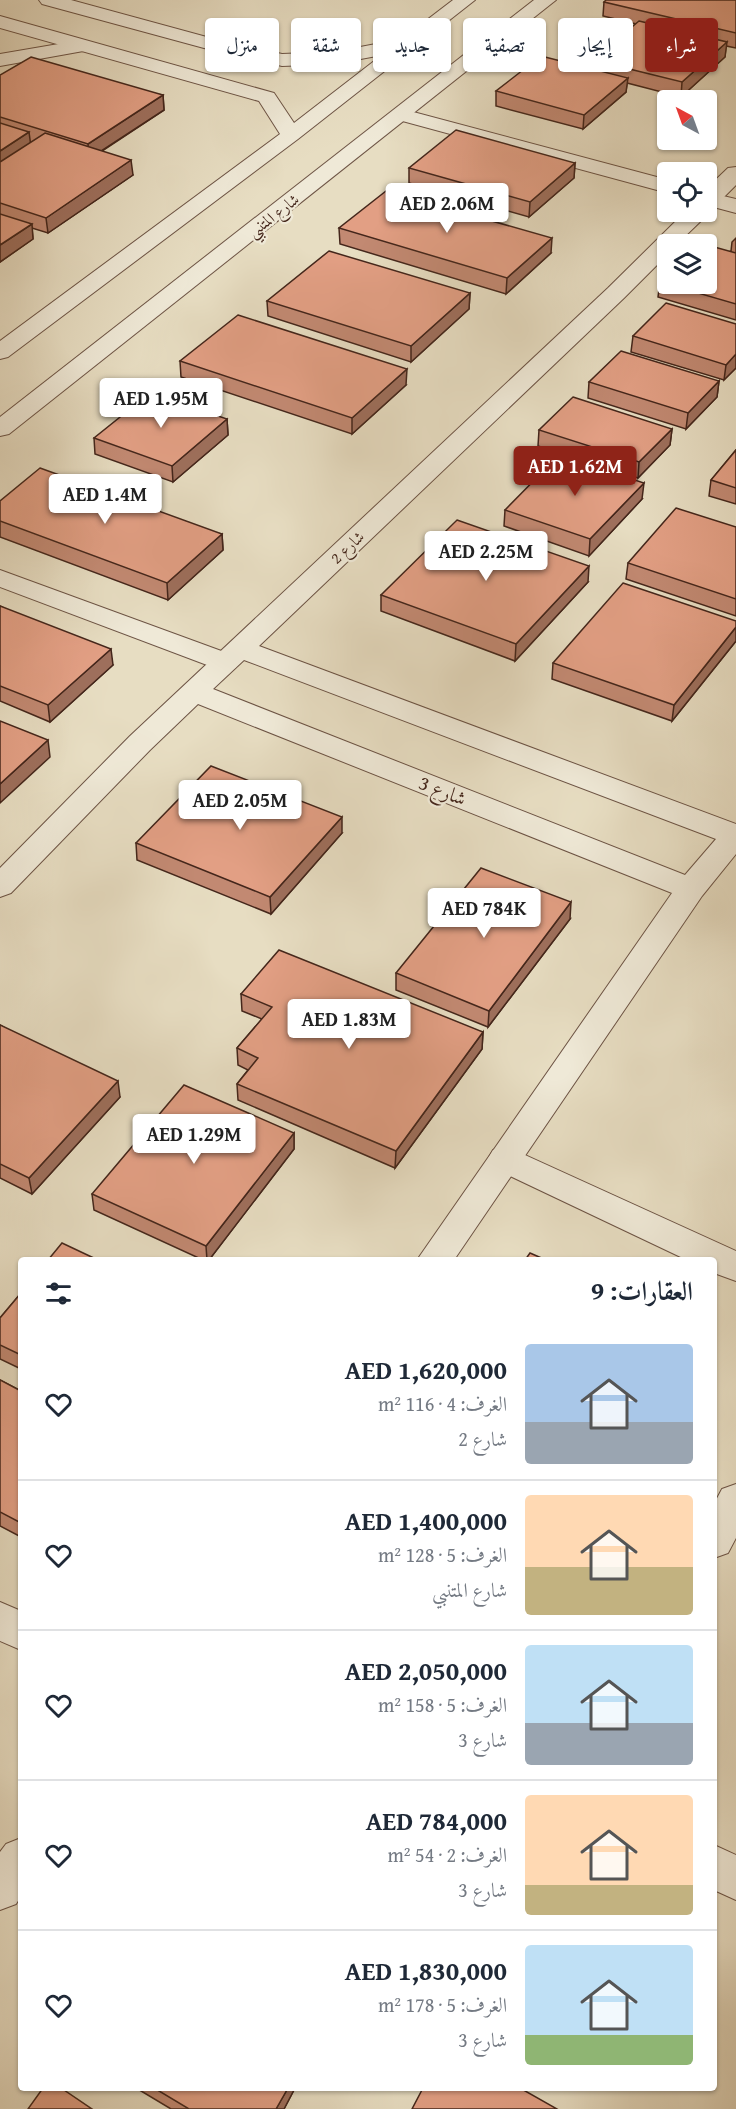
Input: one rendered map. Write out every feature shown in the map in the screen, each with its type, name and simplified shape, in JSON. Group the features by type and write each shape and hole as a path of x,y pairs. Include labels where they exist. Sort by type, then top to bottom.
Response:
{"street":[{"path":"49,0 205,42"},
{"path":"442,18 465,0"},
{"name":"شارع المتنبي","path":"0,429 546,0"},
{"path":"0,22 267,97 291,135"},
{"path":"0,60 82,46"},
{"path":"279,59 334,58 373,51"},
{"path":"170,69 205,67"},
{"path":"0,352 373,72"},
{"path":"402,115 657,184"},
{"name":"شارع 2","path":"717,191 736,173"},
{"path":"717,204 736,206"},
{"name":"شارع 2","path":"0,886 140,743 616,293 686,222"},
{"path":"0,368 95,299 104,286 106,272"},
{"path":"0,578 232,656 736,834 691,889 437,1257"},
{"name":"شارع 3","path":"194,692 691,889"},
{"path":"505,1159 715,1257"},
{"path":"717,1258 736,1267"},
{"path":"717,1536 736,1501"},
{"path":"0,1620 18,1630"},
{"path":"0,1889 18,1863"},
{"path":"717,1868 736,1879"}],"building":[{"path":"606,0 736,0 736,33 718,29 718,18 672,18 604,2"},
{"path":"639,21 645,22 645,72 693,72 682,82 633,70 633,26"},
{"path":"718,40 727,42 718,50"},
{"path":"31,57 163,95 88,144 0,117 0,75"},
{"path":"546,57 558,60 558,72 604,72 628,78 584,115 496,91 520,72 546,72"},
{"path":"0,123 29,132 0,151"},
{"path":"456,130 575,163 530,202 409,168"},
{"path":"45,133 131,160 46,218 0,203 0,162"},
{"path":"386,191 552,238 507,278 339,228"},
{"path":"0,214 32,224 0,245"},
{"path":"717,248 736,253 736,304 701,294 717,294"},
{"path":"329,251 470,293 411,346 267,301"},
{"path":"666,303 736,324 736,354 726,365 633,336"},
{"path":"238,315 407,369 352,418 180,361"},
{"path":"621,351 719,381 688,413 589,382"},
{"path":"150,393 227,419 172,466 94,438"},
{"path":"573,397 672,429 639,462 539,430"},
{"path":"736,450 736,488 711,480"},
{"path":"559,455 644,483 590,539 505,510"},
{"path":"40,468 222,534 167,583 0,521 0,501"},
{"path":"676,508 736,527 736,599 628,563"},
{"path":"457,520 589,566 516,644 381,595"},
{"path":"623,583 736,621 736,627 674,705 553,663"},
{"path":"0,606 111,649 48,705 0,686"},
{"path":"0,721 48,740 0,784"},
{"path":"211,766 342,817 270,897 136,843"},
{"path":"481,868 571,902 489,1011 396,973"},
{"path":"279,950 483,1032 396,1151 237,1084 258,1058 237,1048 272,1007 241,994"},
{"path":"0,1025 118,1081 29,1178 0,1164"},
{"path":"184,1085 294,1133 206,1246 92,1194"},
{"path":"62,1243 92,1257 50,1257"},
{"path":"530,1253 539,1257 527,1257"},
{"path":"18,1297 18,1354 0,1345 0,1318"},
{"path":"0,1380 18,1389 18,1521 0,1512"},
{"path":"41,2091 65,2091 92,2109 28,2109"},
{"path":"159,2091 286,2091 276,2109 189,2109"},
{"path":"421,2091 525,2091 557,2109 412,2109"}]}
